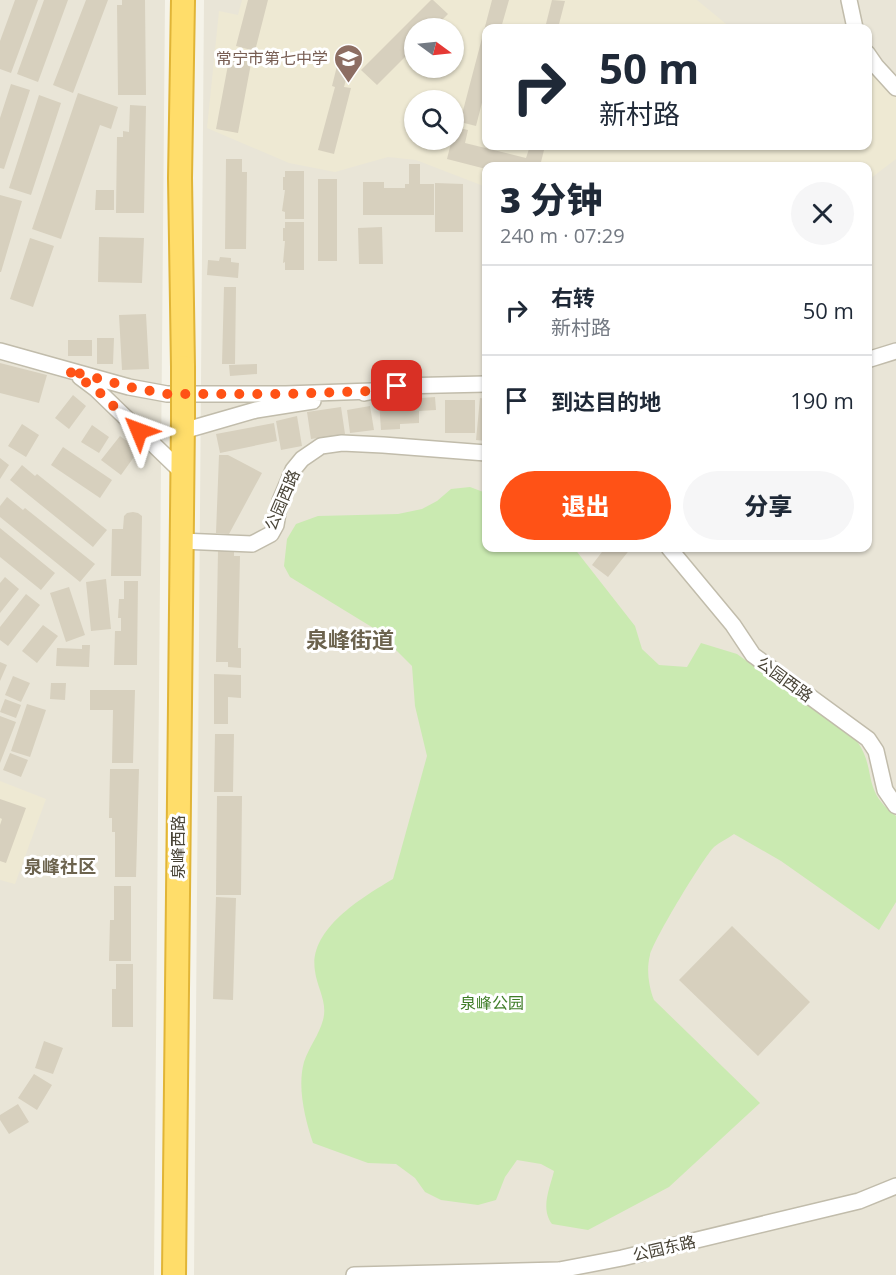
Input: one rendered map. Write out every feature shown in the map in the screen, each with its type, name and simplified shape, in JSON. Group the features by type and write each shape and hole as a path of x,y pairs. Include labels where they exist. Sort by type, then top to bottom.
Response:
{"highway":[{"name":"泉峰西路","path":"174,1275 183,473 180,178 183,0"}],"street":[{"path":"849,0 854,24"},
{"path":"872,60 896,87"},
{"path":"0,351 129,387 167,394 372,391"},
{"path":"872,358 896,351"},
{"path":"67,370 96,389 183,473"},
{"path":"183,425 397,386 482,384"},
{"name":"公园西路","path":"182,541 252,544 271,534 276,525 280,501 292,470 302,459 321,446 342,443 482,453"},
{"name":"公园西路","path":"672,552 733,625 753,655 868,739 876,751 885,790 896,806"},
{"name":"公园东路","path":"354,1275 559,1270 622,1258 860,1202 896,1186"}],"shaded area":[{"path":"0,0 165,0 154,1275 0,1275"},
{"path":"204,0 896,0 896,1275 194,1275"},
{"name":"常宁市第七中学","path":"242,0 697,0 726,24 482,24 482,150 872,150 872,62 896,97 896,159 872,177 872,162 482,162 482,185 416,160 388,157 335,172 289,163 207,128 219,11 238,15"},
{"path":"0,781 46,799 15,884 0,880"}],"green space":[{"name":"泉峰公园","path":"470,487 482,492 482,552 577,552 635,626 642,649 659,665 687,667 701,643 737,654 856,740 863,750 873,788 885,806 896,816 896,902 879,930 781,861 734,834 714,847 708,854 679,899 653,946 649,961 649,984 654,1000 760,1103 669,1187 588,1230 552,1224 548,1218 546,1205 554,1171 541,1164 517,1160 505,1177 496,1200 478,1205 441,1200 425,1192 415,1178 396,1164 368,1163 313,1143 303,1103 301,1082 304,1062 319,1031 324,1013 315,971 315,956 320,941 340,916 393,879 427,756 415,706 412,666 375,629 290,577 284,566 287,539 296,524 318,516 398,514 422,509 437,501 451,489"}],"building":[{"path":"15,0 38,0 11,73 0,69 0,41"},
{"path":"44,0 68,0 38,82 17,74"},
{"path":"86,0 108,0 73,93 53,85"},
{"path":"122,0 145,0 146,95 118,95 117,5 122,5"},
{"path":"248,0 268,0 255,51 236,46"},
{"path":"431,0 448,14 444,18 413,18"},
{"path":"492,0 509,0 502,24 486,24"},
{"path":"552,0 565,1 559,24 546,24"},
{"path":"404,27 404,58 377,85 361,70"},
{"path":"482,38 482,103 476,126 464,123 464,107"},
{"path":"230,54 252,58 238,133 216,129"},
{"path":"337,66 349,69 344,87 351,88 334,154 318,150 335,87 332,86"},
{"path":"11,84 30,90 4,169 0,168 0,118"},
{"path":"78,93 118,107 111,129 100,125 61,239 32,229"},
{"path":"39,95 61,103 31,195 9,188"},
{"path":"130,105 146,106 144,213 116,213 117,137 123,137 123,131 129,132"},
{"path":"464,129 468,130 465,143 482,147 482,150 493,150 526,158 529,150 544,150 541,162 482,162 482,168 447,159 449,150 464,150"},
{"path":"226,159 242,159 242,172 247,172 246,249 225,249"},
{"path":"409,164 420,164 420,184 434,184 434,215 363,215 363,182 384,182 384,188 405,188 405,184 409,184"},
{"path":"285,171 304,171 304,219 285,219 285,212 282,211"},
{"path":"318,179 337,179 337,261 318,261"},
{"path":"435,183 463,184 463,232 435,232"},
{"path":"96,190 114,190 114,210 95,210"},
{"path":"0,195 22,201 1,272 0,272"},
{"path":"285,222 304,222 304,270 285,270 283,228 285,228"},
{"path":"382,227 383,264 359,264 358,228"},
{"path":"99,237 144,238 142,283 98,282"},
{"path":"30,238 54,246 33,307 10,299"},
{"path":"220,257 231,258 231,262 239,263 238,278 207,275 208,260 219,261"},
{"path":"224,287 236,287 235,364 222,364"},
{"path":"146,314 149,369 122,370 119,315"},
{"path":"97,338 114,338 113,364 97,364"},
{"path":"68,340 92,340 92,356 68,356"},
{"path":"0,363 47,375 39,403 0,393"},
{"path":"257,364 257,374 230,376 229,365"},
{"path":"73,395 86,406 69,429 55,418"},
{"path":"435,397 436,410 419,411 419,423 400,424 400,429 381,430 379,401"},
{"path":"480,398 482,398 482,441 476,440"},
{"path":"445,400 475,400 475,433 445,433"},
{"path":"370,406 374,430 350,433 347,410"},
{"path":"341,407 345,434 311,439 307,412"},
{"path":"297,416 302,446 281,450 276,421"},
{"path":"274,423 277,441 220,453 216,434"},
{"path":"22,424 39,435 26,457 8,446"},
{"path":"92,425 109,437 99,453 81,442"},
{"path":"120,436 139,450 121,475 101,460"},
{"path":"63,447 112,480 100,498 51,465"},
{"path":"219,455 228,455 262,473 229,534 216,533"},
{"path":"0,458 9,465 0,479"},
{"path":"22,465 35,476 37,474 107,530 93,547 10,480"},
{"path":"7,497 23,510 25,508 95,564 80,582 0,517 0,506"},
{"path":"133,512 142,516 141,576 111,576 112,529 123,529 124,516"},
{"path":"0,528 55,573 41,590 0,557"},
{"path":"218,550 234,550 234,556 240,556 238,648 241,648 241,668 228,667 228,662 216,662"},
{"path":"602,552 628,552 608,577 592,565"},
{"path":"5,577 19,589 0,613 0,583"},
{"path":"106,579 111,629 91,631 86,582"},
{"path":"124,581 138,581 137,665 114,665 115,631 121,631 121,618 118,618 119,599 124,599"},
{"path":"69,587 85,635 66,642 50,593"},
{"path":"26,594 40,605 8,646 0,640 0,627"},
{"path":"43,625 58,636 37,663 22,651"},
{"path":"82,645 90,645 89,667 56,666 57,648 82,649"},
{"path":"0,662 7,665 0,681"},
{"path":"214,674 241,675 241,698 228,697 228,724 214,724"},
{"path":"13,676 30,683 21,702 5,695"},
{"path":"51,683 66,683 65,700 50,699"},
{"path":"90,690 135,690 133,763 112,763 113,710 90,710"},
{"path":"5,699 21,705 16,718 0,712"},
{"path":"27,704 46,710 30,757 11,751"},
{"path":"0,716 16,722 0,763"},
{"path":"215,734 234,734 233,792 214,792"},
{"path":"10,753 28,760 21,777 3,770"},
{"path":"110,769 139,769 136,877 115,877 115,832 112,832 112,818 109,818"},
{"path":"217,796 242,796 241,895 216,895"},
{"path":"0,799 26,808 6,863 0,861 2,819 0,818"},
{"path":"114,886 131,886 131,961 109,961 110,920 114,920"},
{"path":"216,897 236,898 233,1000 213,999"},
{"path":"732,926 810,1002 758,1056 679,980"},
{"path":"116,964 133,964 133,1027 112,1027 112,989 116,989"},
{"path":"44,1041 63,1048 53,1074 35,1068"},
{"path":"34,1074 52,1085 37,1110 18,1098"},
{"path":"18,1104 29,1122 9,1134 0,1120 0,1115"}],"place":[{"name":"常宁市第七中学","path":"349,84"}],"district":[{"name":"泉峰街道","path":"350,640"},
{"name":"泉峰社区","path":"60,867"}],"route":[{"path":"139,431 96,389 67,370 129,387 167,394 286,394 372,391 397,386"}]}
